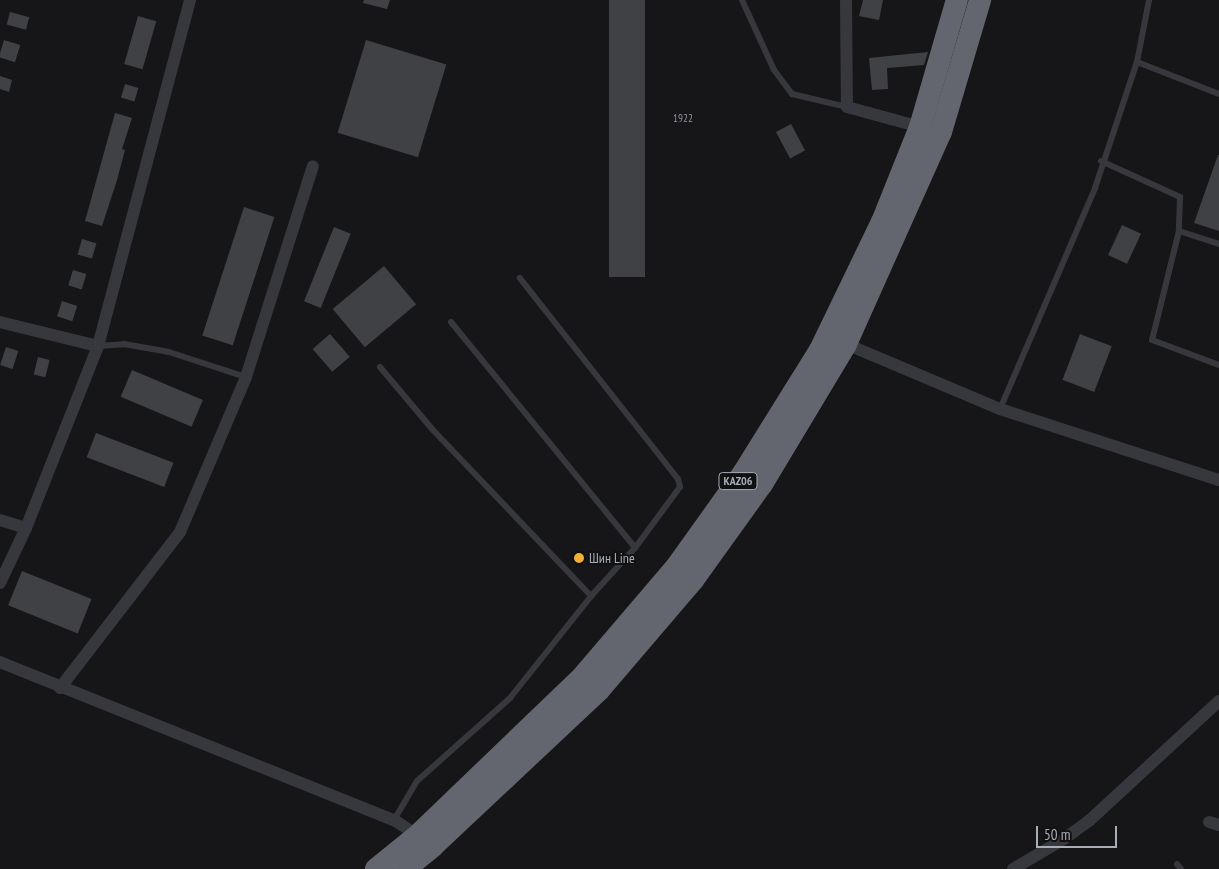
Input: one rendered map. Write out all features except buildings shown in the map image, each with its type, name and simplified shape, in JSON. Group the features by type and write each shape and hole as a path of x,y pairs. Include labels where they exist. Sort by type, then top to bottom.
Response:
{"highway":[{"name":"KАZ06","path":"405,869 426,841 584,675 637,616 700,535 820,350 882,222 920,127 957,0"},
{"name":"KАZ06","path":"376,869 426,841 600,690 659,622 718,548 762,484 846,344 941,132 980,0"}],"street":[{"path":"0,583 26,528 98,346 190,0"},
{"path":"846,0 847,107 920,127"},
{"path":"60,688 180,532 246,378 313,166"},
{"path":"0,322 98,346"},
{"path":"846,344 1000,408 1219,480"},
{"path":"0,520 26,528"},
{"path":"0,662 60,688 394,820 426,841"},
{"path":"1013,869 1064,839 1090,820 1219,701"}],"lane":[{"path":"742,0 774,70 792,94 847,107"},
{"path":"1000,408 1095,188 1101,161 1137,62 1149,0"},
{"path":"1137,62 1218,91"},
{"path":"1101,161 1180,197 1179,231 1152,340 1219,365"},
{"path":"1179,231 1219,244"},
{"path":"394,820 416,781 510,698 591,596 635,548 678,493 678,479 520,278"},
{"path":"452,322 635,548"},
{"path":"98,346 124,344 169,352 246,378"},
{"path":"380,367 432,429 591,596"}],"place":[{"name":"Шин Line","path":"579,558"}]}
